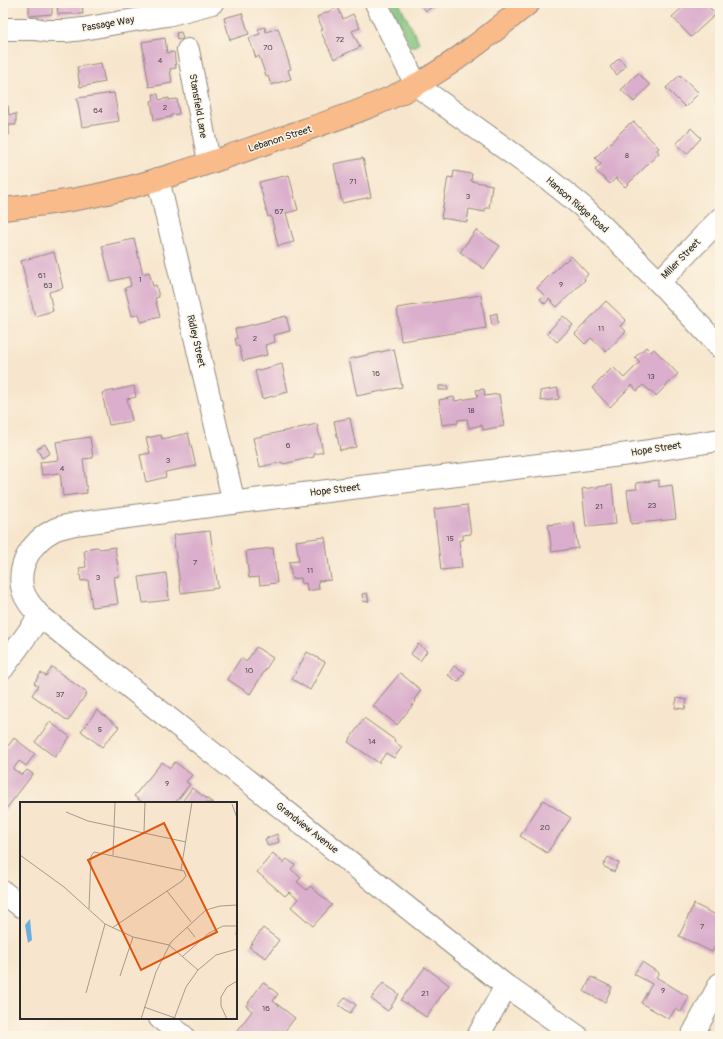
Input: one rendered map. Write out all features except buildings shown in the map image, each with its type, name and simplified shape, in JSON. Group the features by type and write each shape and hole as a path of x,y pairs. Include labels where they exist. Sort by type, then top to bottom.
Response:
{"highway":[{"name":"Lebanon Street","path":"3,209 48,204 93,196 158,179 323,124 416,85 462,56 522,5"}],"street":[{"name":"Passage Way","path":"3,29 34,28 47,31 59,31 83,29 167,15 212,3"},
{"path":"376,3 416,85"},
{"name":"Stansfield Lane","path":"188,50 209,162"},
{"name":"Hanson Ridge Road","path":"416,85 542,174 583,208 659,282 720,347"},
{"name":"Ridley Street","path":"158,179 234,503"},
{"name":"Miller Street","path":"659,282 720,219"},
{"name":"Hope Street","path":"40,616 30,605 23,592 20,577 23,565 30,552 41,539 54,530 75,524 629,454 720,440"},
{"path":"3,668 40,616"},
{"name":"Grandview Avenue","path":"40,616 506,986 577,1036"},
{"path":"3,892 20,905"},
{"path":"692,1036 720,984"},
{"path":"478,1036 506,986"},
{"path":"161,1019 183,1036"}],"green space":[{"path":"390,3 399,3 418,40 419,44 416,46 410,46"}]}
